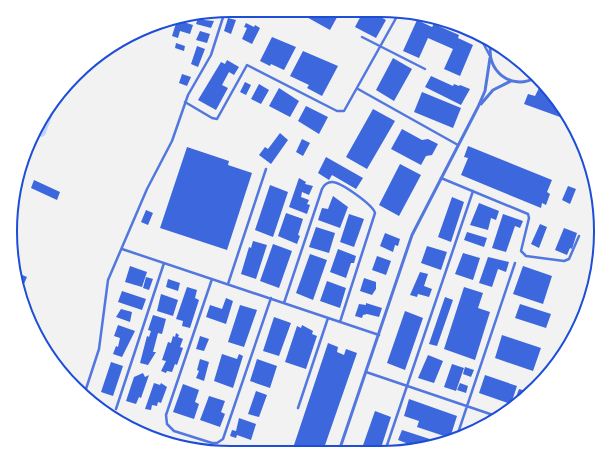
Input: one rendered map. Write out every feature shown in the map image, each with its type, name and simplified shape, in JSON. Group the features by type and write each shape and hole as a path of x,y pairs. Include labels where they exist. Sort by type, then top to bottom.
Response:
{"street":[{"path":"86,389 99,349 107,284 147,189 172,141 185,102 211,55 223,17"},
{"path":"185,102 212,118 217,119 247,65 340,112 346,110 397,17"},
{"path":"362,36 425,69"},
{"path":"483,44 498,73 511,81 524,82 531,80"},
{"path":"341,446 412,235 485,91 491,48"},
{"path":"478,107 493,90 511,81"},
{"path":"358,89 458,145"},
{"path":"228,284 266,169"},
{"path":"441,178 529,215 521,251 526,256 564,261 569,259 579,236"},
{"path":"284,303 318,198 324,185 329,182 334,182 367,203 375,211 340,322"},
{"path":"387,446 473,191"},
{"path":"122,249 379,335"},
{"path":"116,409 164,263"},
{"path":"459,431 515,263"},
{"path":"212,279 167,410 166,421 172,430 212,443 217,443 223,439 271,298"},
{"path":"298,408 328,318"},
{"path":"366,372 491,415"}],"water":[{"path":"55,110 45,135 42,137 40,136"}],"building":[{"path":"307,17 337,17 330,30"},
{"path":"360,17 381,17 386,20 376,38 355,27"},
{"path":"228,18 236,20 231,34 224,31"},
{"path":"204,19 214,21 211,28 196,24 197,20"},
{"path":"417,20 432,27 434,24 459,35 458,38 473,45 460,76 444,69 453,49 428,38 419,58 403,51"},
{"path":"184,22 193,25 190,34 180,31 178,38 172,36 176,24"},
{"path":"246,23 260,28 252,44 242,39 247,28 244,27"},
{"path":"200,31 210,34 207,43 196,40"},
{"path":"272,37 296,47 284,70 260,61"},
{"path":"176,43 185,46 184,51 175,48"},
{"path":"197,46 205,49 198,67 191,64"},
{"path":"303,51 338,66 322,96 307,88 309,85 290,76"},
{"path":"393,58 412,69 394,101 376,90"},
{"path":"227,60 239,67 234,75 229,72 222,85 228,88 216,110 198,100 221,62 225,64"},
{"path":"182,74 191,77 187,86 179,83"},
{"path":"431,76 453,86 454,84 460,85 470,89 461,105 425,87"},
{"path":"245,82 251,85 246,95 240,92"},
{"path":"259,84 269,90 261,104 251,99"},
{"path":"279,88 299,101 290,117 269,106"},
{"path":"539,88 558,112 560,117 524,104 528,94 535,96"},
{"path":"422,92 461,108 453,128 414,112"},
{"path":"306,106 328,117 319,134 298,121"},
{"path":"373,109 395,121 367,169 346,157"},
{"path":"402,129 422,140 428,139 438,144 432,155 426,156 421,165 391,149"},
{"path":"280,133 288,140 271,164 259,155 265,147 268,149"},
{"path":"302,139 310,143 303,156 296,152"},
{"path":"468,146 552,180 547,192 550,194 546,205 542,203 541,208 461,175 468,158 464,157"},
{"path":"187,147 229,161 228,165 252,173 227,250 160,228"},
{"path":"326,157 363,178 356,189 332,175 329,180 318,173"},
{"path":"400,164 421,175 399,216 379,205"},
{"path":"299,178 306,182 305,184 313,186 309,195 302,192 301,197 309,200 307,204 310,205 307,214 289,207"},
{"path":"34,180 60,192 57,200 31,188"},
{"path":"270,185 288,192 273,237 255,230"},
{"path":"568,186 576,189 570,204 562,200"},
{"path":"333,196 348,207 340,228 318,220 322,208 328,209"},
{"path":"452,197 464,202 451,242 438,237"},
{"path":"479,203 499,211 496,220 491,218 488,230 470,225"},
{"path":"146,210 153,213 148,225 141,222"},
{"path":"286,213 303,219 297,244 278,236"},
{"path":"349,214 364,219 354,247 340,242"},
{"path":"503,214 523,221 520,228 515,226 506,252 492,248"},
{"path":"540,224 547,227 539,248 531,244"},
{"path":"316,227 335,233 329,253 309,247"},
{"path":"564,228 577,233 572,249 570,248 567,255 555,250"},
{"path":"467,232 487,238 484,247 464,240"},
{"path":"385,233 400,239 398,246 395,245 393,252 380,246"},
{"path":"253,241 267,245 256,279 241,274 249,247 251,248"},
{"path":"273,244 292,251 279,288 260,281"},
{"path":"427,246 447,252 441,270 421,263"},
{"path":"338,249 356,256 354,263 351,263 346,278 330,272"},
{"path":"463,253 480,258 473,280 455,274"},
{"path":"310,254 327,260 313,300 296,293"},
{"path":"377,256 391,261 386,275 372,270"},
{"path":"488,257 509,262 506,272 498,269 492,287 479,283"},
{"path":"130,266 147,272 142,287 125,282"},
{"path":"523,266 552,276 543,304 513,294"},
{"path":"420,272 428,274 424,286 432,289 429,297 418,294 417,297 410,295"},
{"path":"21,275 27,277 24,285"},
{"path":"146,277 153,279 149,290 143,288"},
{"path":"364,278 376,282 376,289 372,295 360,291"},
{"path":"168,279 180,283 178,291 166,287"},
{"path":"327,281 346,288 340,308 320,301"},
{"path":"187,287 197,290 195,298 199,300 190,328 182,326 183,321 176,319"},
{"path":"464,287 483,293 478,308 490,312 475,360 444,349"},
{"path":"122,291 146,299 142,310 118,302"},
{"path":"161,294 178,300 173,316 157,311"},
{"path":"445,297 453,300 437,346 429,344"},
{"path":"226,298 233,301 226,324 206,317 210,305 222,309"},
{"path":"366,303 382,308 379,317 367,314 363,315 362,318 355,316 359,304 366,305"},
{"path":"520,304 551,314 546,328 515,318"},
{"path":"240,305 257,310 244,347 228,342"},
{"path":"121,309 132,312 130,322 116,317"},
{"path":"405,311 423,318 405,370 387,363"},
{"path":"153,315 166,319 162,334 158,333 153,352 156,352 148,365 140,363 147,336 149,337 151,331 148,330"},
{"path":"274,317 291,323 279,356 263,351"},
{"path":"118,325 135,331 122,357 113,354 116,346 118,347 120,338 114,336"},
{"path":"302,325 313,331 312,334 317,336 306,369 285,362 297,326 301,328"},
{"path":"176,333 179,335 178,337 183,339 180,347 183,348 177,365 175,364 172,372 167,371 166,373 161,371 166,361 162,360 168,342 171,343 173,336 175,337"},
{"path":"502,335 541,348 533,371 495,358"},
{"path":"200,336 209,339 204,351 196,349"},
{"path":"328,343 338,347 337,352 344,355 346,349 357,353 325,446 294,445"},
{"path":"222,354 237,359 239,354 243,356 233,388 214,381"},
{"path":"428,355 443,361 434,383 418,378"},
{"path":"200,359 209,362 204,381 196,378 199,371 197,370"},
{"path":"257,359 277,366 270,388 250,381"},
{"path":"111,362 123,366 113,396 101,392"},
{"path":"452,364 464,368 456,391 444,387"},
{"path":"465,367 474,370 471,377 463,374"},
{"path":"143,373 145,377 149,375 141,398 139,397 136,404 126,401 134,377"},
{"path":"485,375 517,386 512,400 508,403 479,393"},
{"path":"154,383 160,385 161,383 167,387 161,403 158,402 157,406 152,405 151,410 145,409"},
{"path":"460,383 468,386 466,393 457,390"},
{"path":"183,384 199,390 195,402 199,404 194,419 173,412"},
{"path":"519,389 524,390 521,393 516,397"},
{"path":"256,391 267,395 259,417 248,414"},
{"path":"209,396 225,401 221,412 225,414 220,427 200,420"},
{"path":"409,399 457,416 451,434 444,436 417,427 419,421 404,416"},
{"path":"375,411 391,417 382,446 363,446"},
{"path":"239,418 256,424 251,440 237,435 236,438 230,436 232,430 236,431"},
{"path":"402,430 432,440 406,444 398,440"}]}
